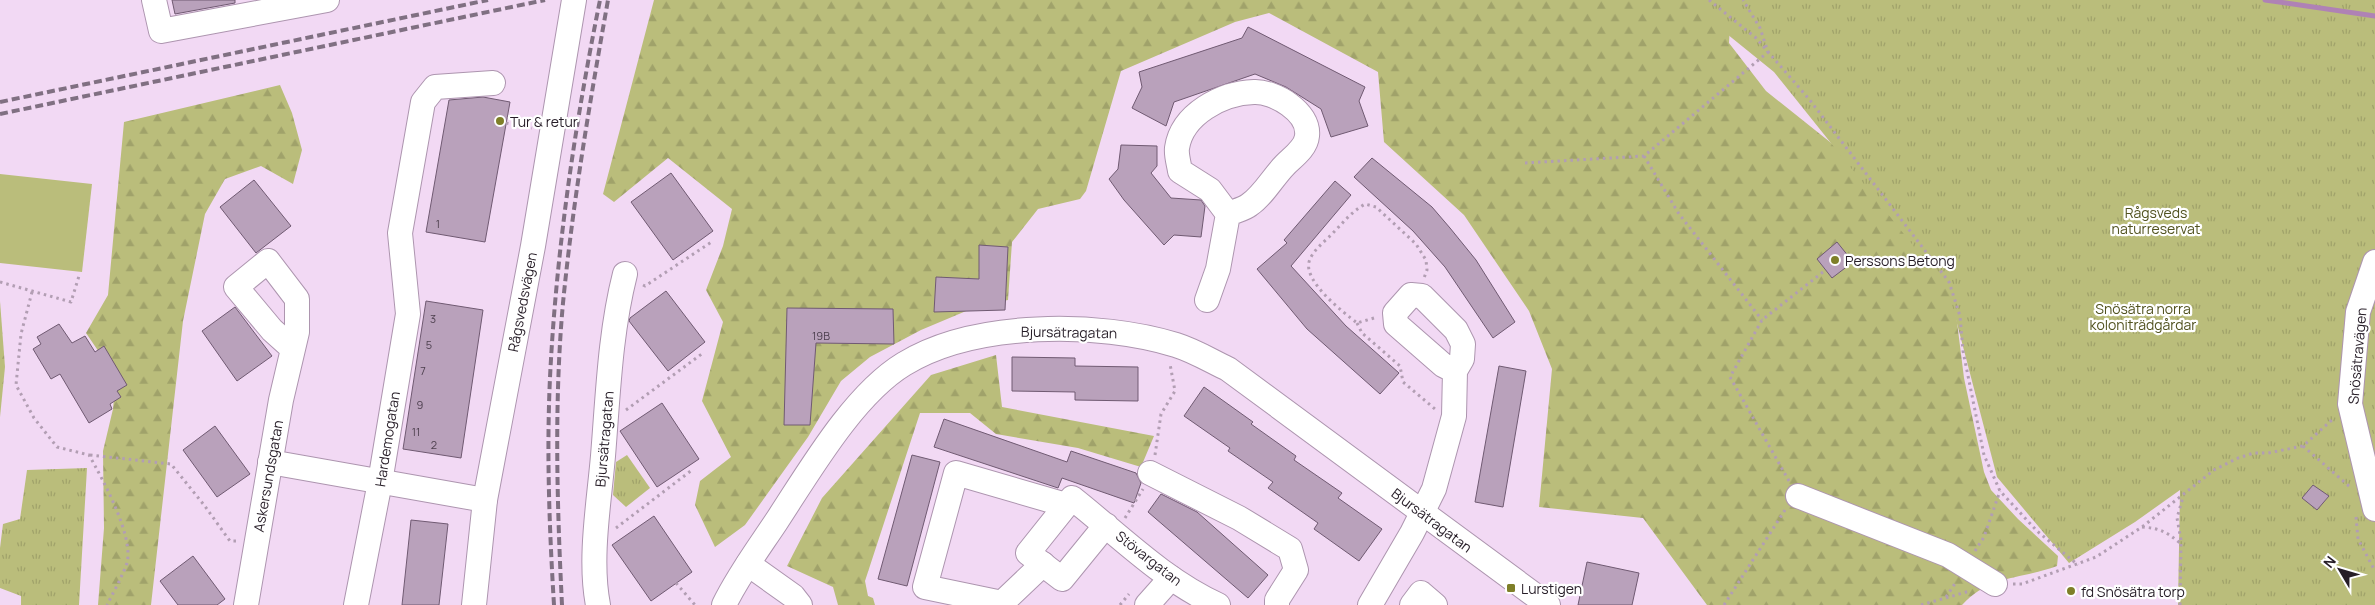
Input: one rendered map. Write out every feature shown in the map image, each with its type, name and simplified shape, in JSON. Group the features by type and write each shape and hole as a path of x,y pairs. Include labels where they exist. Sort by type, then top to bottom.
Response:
{"street":[{"path":"154,0 161,31 327,0"},
{"name":"Rågsvedsvägen","path":"474,605 485,500 533,246 573,7"},
{"name":"Hardemogatan","path":"356,605 380,482 408,314 400,233 423,102 435,87 493,83"},
{"path":"1208,300 1218,269 1228,214 1210,190 1180,171 1176,149 1184,129 1195,114 1214,103 1255,92 1277,98 1294,107 1304,120 1308,136 1301,150 1249,206 1228,214"},
{"name":"Snösätravägen","path":"2365,511 2350,404 2358,312 2375,262"},
{"name":"Bjursätragatan","path":"598,605 594,580 606,414 616,309 625,274"},
{"name":"Bjursätragatan","path":"724,605 748,564 852,411 884,379 904,364 961,339 994,332 1096,330 1137,335 1192,351 1228,369 1548,605"},
{"name":"Askersundsgatan","path":"246,605 270,462 292,348"},
{"path":"1370,605 1434,488 1454,416 1455,371"},
{"path":"270,462 485,500"},
{"path":"1043,564 1002,603 925,587 956,473 1066,505"},
{"path":"1150,474 1238,518 1290,549 1296,570 1277,600 1277,605"},
{"path":"1798,496 1948,555 1995,584"},
{"name":"Stövargatan","path":"1106,525 1062,579 1028,553 1072,498 1106,525 1171,578 1200,597 1218,605"},
{"path":"748,564 793,596 800,605"},
{"path":"1147,605 1171,578"},
{"path":"1412,605 1421,593 1435,605"}],"path":[{"path":"1709,0 1756,38 1809,99 1950,282 1960,316 1963,351 1984,455 2000,491 2037,531 2078,564 2096,557 2142,528 2214,470 2238,458 2303,446 2350,404"},
{"path":"1743,0 1760,28 1768,52"},
{"path":"1525,163 1644,156 1768,52"},
{"path":"506,122 538,130"},
{"path":"1644,156 1679,214 1762,320"},
{"path":"1423,281 1427,270 1426,260 1416,244 1376,207 1365,204 1355,210 1316,251 1309,262 1311,275 1328,299 1357,323 1362,333 1400,366 1403,382 1435,409"},
{"path":"625,274 645,286 713,241"},
{"path":"1724,605 1780,517 1798,496 1772,454 1730,377 1762,320 1823,272"},
{"path":"0,282 71,302 79,276"},
{"path":"32,292 21,334 16,385 34,418 57,446 89,455 171,464 204,504 230,541 256,543"},
{"path":"1357,323 1374,318"},
{"path":"606,414 620,414 703,353"},
{"path":"1161,414 1176,391 1170,361"},
{"path":"2303,446 2352,489"},
{"path":"89,455 110,492 125,537 127,561 108,605"},
{"path":"597,534 608,534 692,470"},
{"path":"1945,598 1984,537 2000,491"},
{"path":"2180,605 2181,544 2177,518 2184,496"},
{"path":"2365,511 2358,539 2375,571"},
{"path":"2142,528 2158,528 2169,533 2181,544"},
{"path":"676,583 695,605"}],"green space":[{"path":"654,0 1713,0 1730,25 1729,43 1766,91 1840,150 1949,282 1957,322 1964,378 1984,472 1991,490 2018,519 2058,556 2057,566 1995,583 1972,595 1962,605 1707,605 1643,518 1539,507 1552,369 1529,311 1464,215 1384,142 1378,72 1269,13 1235,22 1121,71 1086,191 1080,199 1038,209 1012,242 1008,300 978,306 921,330 870,357 841,381 808,437 745,525 715,547 695,505 700,481 731,457 702,401 723,322 706,290 723,246 732,209 668,158 614,202 603,194"},
{"name":"Rågsveds naturreservat","path":"1685,0 2375,0 2375,605 2178,605 2180,490 2135,522 2069,563 1997,477 1948,289 1774,72"},
{"path":"280,85 292,113 302,150 293,184 261,166 225,179 205,214 183,321 151,605 98,605 104,528 103,451 113,409 116,377 86,333 108,295 124,122"},
{"path":"0,174 92,184 82,272 0,263"},
{"path":"0,301 5,367 0,417"},
{"path":"996,355 1002,407 1154,436 1141,467 1078,448 996,434 970,413 920,413 865,581 868,596 873,598 875,605 838,605 833,587 787,566 822,498 931,375"},
{"path":"627,455 650,488 626,507 613,495 616,462"},
{"path":"87,468 79,605 21,605 21,596 0,588 0,548 3,524 20,519 27,470"}],"building":[{"path":"172,0 235,0 235,3 175,14"},
{"path":"1248,27 1365,87 1359,101 1368,126 1331,137 1321,109 1286,87 1255,74 1174,102 1166,126 1132,108 1142,87 1139,72 1242,38"},
{"path":"483,97 510,102 485,242 426,232 449,100"},
{"path":"1121,145 1157,146 1157,166 1151,173 1171,198 1201,200 1205,206 1201,237 1174,235 1164,245 1124,200 1109,179 1118,169"},
{"path":"1372,158 1432,207 1476,260 1515,322 1493,338 1445,267 1413,231 1354,177"},
{"path":"671,173 713,231 673,260 631,202"},
{"path":"254,180 291,226 256,253 220,207"},
{"path":"1335,181 1351,195 1291,266 1346,326 1399,373 1380,394 1307,329 1257,269 1287,243 1284,240"},
{"name":"Perssons Betong","path":"1837,242 1853,262 1832,278 1817,259"},
{"path":"979,245 1008,247 1005,310 934,312 936,277 979,279"},
{"path":"666,291 705,342 668,371 629,321 630,318"},
{"path":"426,301 483,310 461,458 403,449"},
{"path":"235,307 272,356 237,381 202,331"},
{"path":"787,308 893,309 894,344 816,343 810,425 784,425"},
{"path":"59,324 72,343 85,336 95,352 104,346 127,385 117,391 121,397 110,404 112,409 89,423 60,374 51,379 33,349 41,344 37,337"},
{"path":"1012,357 1075,358 1075,366 1138,367 1138,401 1075,400 1075,392 1012,391"},
{"path":"1499,366 1526,371 1503,507 1475,502"},
{"path":"1204,387 1296,456 1294,460 1342,493 1338,498 1382,529 1359,561 1314,529 1318,523 1268,488 1273,482 1228,451 1230,448 1184,416"},
{"path":"662,403 699,459 657,487 620,431"},
{"path":"944,419 1067,462 1071,451 1136,473 1141,483 1134,503 1062,478 1058,488 934,447"},
{"path":"215,426 250,474 217,497 183,450"},
{"path":"912,455 940,462 907,586 878,579"},
{"path":"2313,485 2329,496 2317,510 2302,498"},
{"path":"1161,494 1197,512 1268,575 1248,598 1148,512"},
{"path":"654,516 692,572 651,601 612,545"},
{"path":"411,520 448,524 439,605 402,605"},
{"path":"193,556 225,599 217,605 178,605 160,581"},
{"path":"1587,562 1639,573 1632,605 1578,605"}],"waterway":[{"path":"2265,0 2375,16"}],"railway":[{"path":"0,102 488,0"},
{"path":"0,114 545,0"},
{"path":"554,605 548,451 549,390 554,314 569,179 583,89 600,0"},
{"path":"562,605 557,454 560,341 582,151 608,0"}],"place":[{"name":"Tur & retur","path":"500,121"},
{"name":"Perssons Betong","path":"1835,260"},
{"name":"Lurstigen","path":"1511,588"},
{"name":"fd Snösätra torp","path":"2071,591"}],"park label":[{"name":"Snösätra norra koloniträdgårdar","path":"2143,316"}]}
